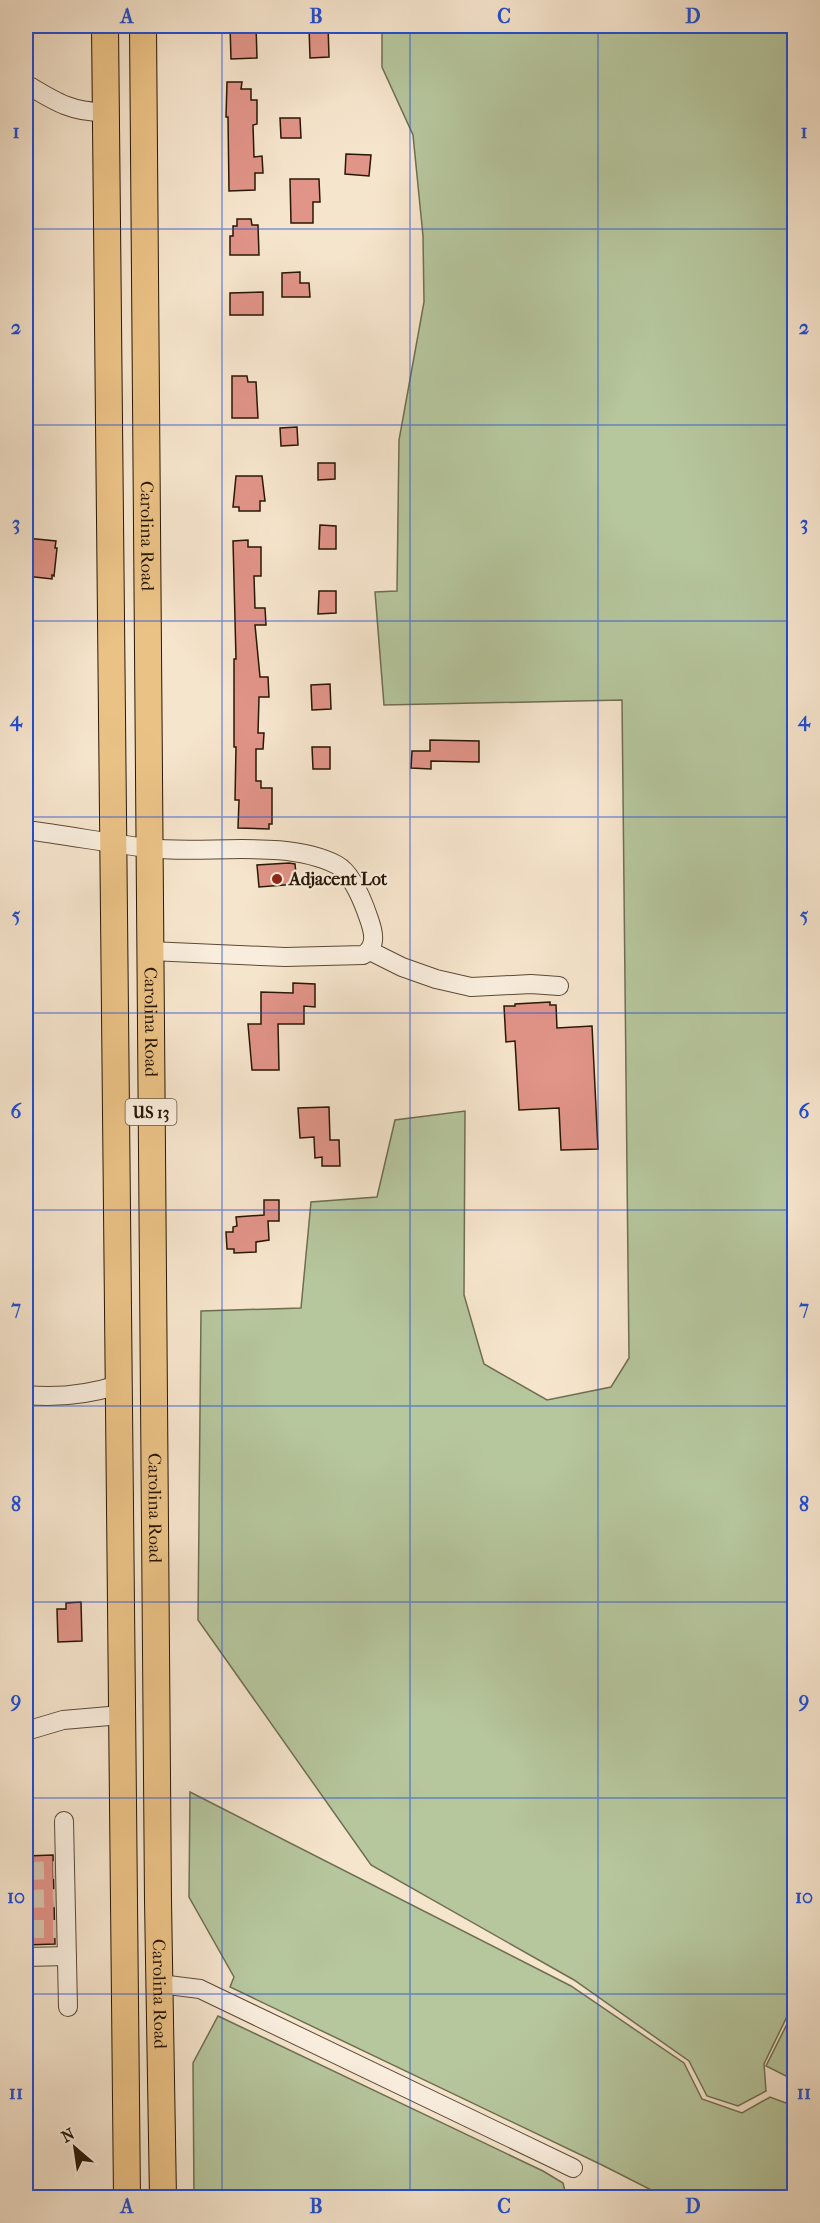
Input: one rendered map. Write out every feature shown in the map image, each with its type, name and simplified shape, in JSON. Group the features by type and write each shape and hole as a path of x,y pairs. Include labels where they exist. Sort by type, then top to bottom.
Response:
{"highway":[{"name":"Carolina Road","path":"105,26 127,2198"},
{"name":"Carolina Road","path":"143,26 158,1900 163,2198"},
{"path":"124,2007 161,1996"}],"street":[{"path":"26,84 71,109 106,112"},
{"path":"26,830 149,848 282,851 309,855 339,866 353,884 364,904 373,931 373,945 370,951 363,955 285,957 150,951"},
{"path":"370,951 402,967 436,979 471,987 531,984 559,986"},
{"path":"26,1395 68,1396 96,1392 118,1384"},
{"path":"26,1731 63,1720 121,1715"},
{"path":"64,1821 61,1870 62,1929 67,1956 68,2007"},
{"path":"26,1957 67,1956"},
{"path":"161,1996 200,1989 573,2168"}],"green space":[{"path":"382,26 794,26 794,2002 764,2064 766,2091 738,2106 707,2096 689,2061 574,1980 371,1865 198,1620 201,1311 301,1308 311,1202 377,1197 395,1120 465,1111 464,1295 484,1364 547,1400 611,1387 629,1358 622,700 384,705 375,592 397,591 399,440 424,302 423,236 413,135 382,67"},
{"path":"190,1792 571,1986 684,2063 702,2099 742,2113 770,2097 794,2106 794,2197 665,2197 230,1987 234,1977 189,1897"},
{"path":"794,2010 794,2080 766,2066"},
{"path":"218,2016 543,2171 563,2183 565,2191 558,2198 194,2197 193,2063"}],"building":[{"path":"230,26 256,26 257,58 231,59"},
{"path":"328,26 329,57 310,58 309,27"},
{"path":"227,82 242,82 241,89 251,89 251,100 257,100 257,124 253,125 254,157 262,156 263,173 255,173 255,190 229,191"},
{"path":"280,118 300,118 301,138 281,138"},
{"path":"346,154 371,155 369,176 345,174"},
{"path":"290,179 319,179 320,202 313,202 313,223 291,223"},
{"path":"237,219 251,219 252,225 258,225 259,255 230,255 230,236 233,236 233,226 237,226"},
{"path":"300,272 300,283 309,283 310,297 282,297 282,273"},
{"path":"263,292 263,315 230,315 230,293"},
{"path":"232,376 247,376 248,382 256,382 258,418 232,418"},
{"path":"297,427 298,445 281,446 280,428"},
{"path":"318,463 335,463 335,479 318,480"},
{"path":"236,476 262,476 265,501 260,501 260,511 239,511 239,507 233,507"},
{"path":"320,525 336,526 336,549 319,549"},
{"path":"26,538 56,541 52,579 26,576"},
{"path":"248,540 248,547 261,547 261,576 254,576 255,608 265,608 266,625 255,625 260,677 268,677 269,697 259,697 258,733 264,733 263,749 256,749 256,781 261,781 261,788 272,788 272,824 269,824 269,829 238,828 239,800 235,800 234,659 236,659 233,541"},
{"path":"319,591 336,591 336,613 318,614"},
{"path":"330,684 331,709 312,710 311,685"},
{"path":"430,740 479,741 479,762 431,761 431,769 411,768 412,751 430,751"},
{"path":"312,747 330,747 330,769 313,769"},
{"name":"Adjacent Lot","path":"295,864 297,884 259,887 257,865"},
{"path":"293,983 315,984 315,1007 304,1006 304,1024 278,1024 279,1070 252,1070 248,1024 261,1024 261,992 293,993"},
{"path":"550,1002 550,1005 556,1005 557,1028 592,1026 598,1149 561,1150 559,1108 519,1110 515,1041 506,1042 504,1006"},
{"path":"329,1107 330,1140 339,1140 340,1166 322,1166 322,1157 315,1158 314,1137 300,1138 298,1108"},
{"path":"264,1200 279,1200 279,1221 268,1221 269,1240 256,1242 256,1252 234,1253 234,1249 227,1249 226,1232 233,1232 233,1227 237,1226 236,1217 264,1215"},
{"path":"81,1602 82,1641 58,1642 57,1609 66,1609 66,1603"},
{"path":"53,1855 55,1944 26,1945 26,1856"}],"tunnel":[{"path":"26,1871 57,1870"},
{"path":"26,1899 58,1898"},
{"path":"26,1929 58,1929"}],"place":[{"name":"Adjacent Lot","path":"277,879"}]}
